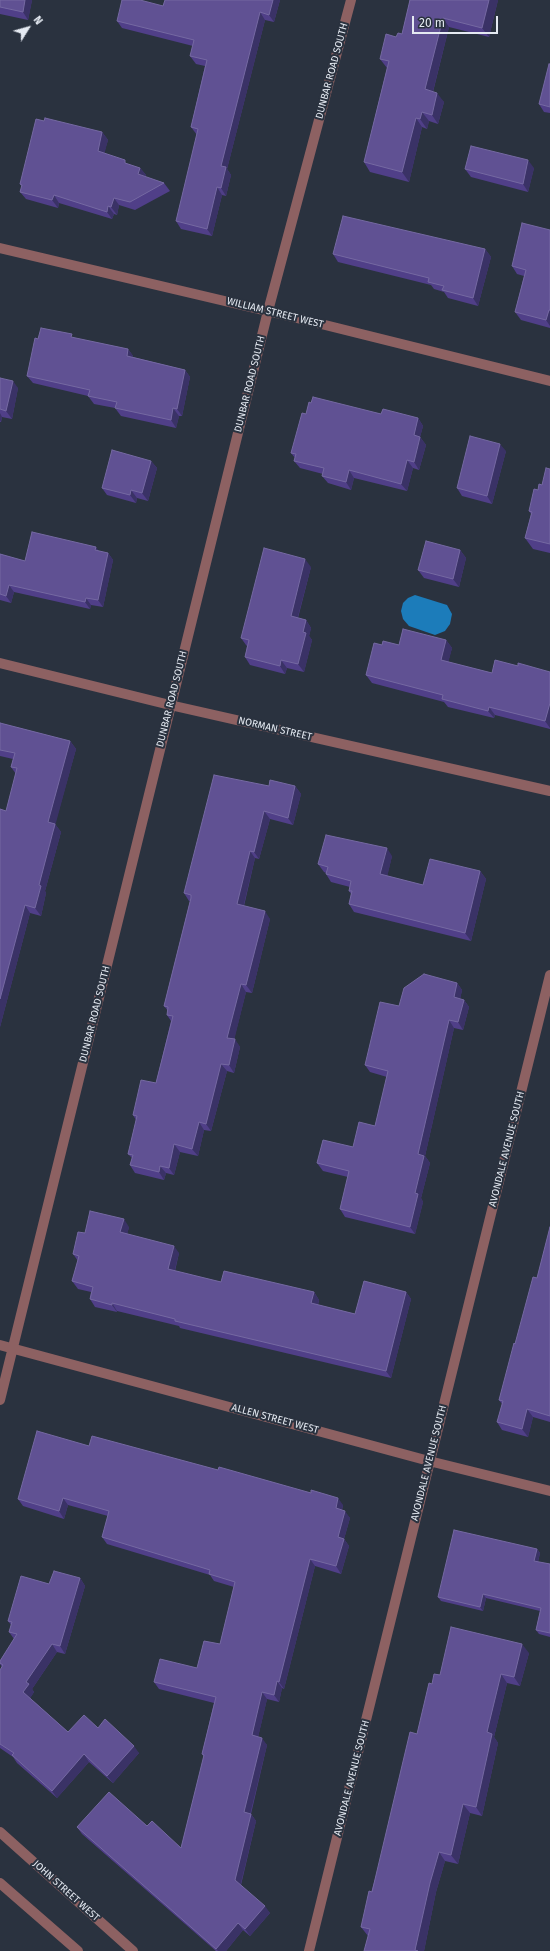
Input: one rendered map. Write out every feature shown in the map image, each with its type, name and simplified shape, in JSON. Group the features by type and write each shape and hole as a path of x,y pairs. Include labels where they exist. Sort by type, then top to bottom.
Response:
{"street":[{"name":"DUNBAR ROAD SOUTH","path":"0,1400 14,1349 170,705 268,311 350,0"},
{"name":"WILLIAM STREET WEST","path":"0,248 268,311 550,381"},
{"name":"NORMAN STREET","path":"0,663 170,705 550,791"},
{"name":"AVONDALE AVENUE SOUTH","path":"309,1951 550,975"},
{"name":"ALLEN STREET WEST","path":"0,1345 429,1461 550,1491"},
{"name":"JOHN STREET WEST","path":"0,1832 133,1951"},
{"path":"0,1884 78,1951"}],"water":[{"path":"415,595 447,605 452,614 450,624 445,631 435,635 409,626 403,619 401,611 403,603 408,598"}],"building":[{"path":"0,0 25,0 23,12 0,7"},
{"path":"122,0 140,0 163,6 165,0 273,0 269,15 260,12 221,166 226,167 221,188 217,187 207,229 176,221 198,129 191,127 207,60 190,56 194,40 117,21"},
{"path":"410,0 489,0 482,28 443,18 425,89 437,93 432,115 422,112 420,119 416,118 402,172 364,162 389,61 380,59 386,34 396,37 398,33 402,34"},
{"path":"550,64 550,107 539,104"},
{"path":"45,118 102,132 98,151 125,160 125,163 140,168 138,174 164,183 130,202 114,198 111,207 108,206 107,212 54,195 52,200 20,192 22,185 20,184 36,119 44,121"},
{"path":"471,146 528,160 523,184 465,169"},
{"path":"343,216 485,249 473,298 442,290 444,286 428,282 429,278 333,254"},
{"path":"522,223 550,230 550,310 546,320 515,312 526,270 512,266"},
{"path":"41,328 72,334 71,337 128,349 127,356 185,370 177,409 173,408 171,420 115,408 117,402 88,396 90,390 27,376 35,338 38,339"},
{"path":"0,378 13,381 6,411 0,409"},
{"path":"313,397 381,414 383,409 418,418 414,435 420,437 414,462 407,460 401,484 349,470 346,482 322,476 324,468 294,461 296,454 291,453 302,413 306,414 309,402 311,403"},
{"path":"470,436 500,444 487,496 457,488"},
{"path":"112,450 151,461 142,493 131,490 130,495 102,488"},
{"path":"546,468 550,469 550,544 525,538 532,512 529,511 534,489 538,490 539,484 542,485"},
{"path":"32,532 96,547 95,550 108,553 98,600 86,598 85,602 9,585 6,596 0,594 0,554 25,561"},
{"path":"426,541 460,550 453,579 418,570"},
{"path":"264,548 305,559 291,616 306,620 303,632 306,633 298,664 281,660 280,666 245,657 249,640 241,638"},
{"path":"403,629 446,640 441,660 492,673 495,660 518,666 518,663 550,672 550,703 545,721 489,707 488,711 442,699 443,695 366,675 374,643 382,645 383,641 399,645"},
{"path":"0,723 70,741 48,822 55,824 39,885 41,886 35,908 25,905 0,999 0,809 6,811 17,768 11,767 15,753 0,750"},
{"path":"214,775 269,786 270,780 295,786 288,818 264,811 254,852 250,851 237,904 265,911 246,985 241,984 227,1038 235,1039 229,1065 221,1064 206,1124 199,1122 192,1149 174,1144 169,1168 160,1166 159,1172 130,1165 133,1155 128,1154 137,1116 133,1115 141,1080 156,1083 173,1016 167,1015 168,1007 164,1006 191,898 191,895 184,893"},
{"path":"326,835 387,848 380,874 423,885 430,859 480,871 465,933 349,904 352,891 349,891 351,881 326,874 328,867 318,864"},
{"path":"424,974 457,983 454,997 464,1000 458,1022 449,1020 418,1154 424,1156 415,1193 418,1194 410,1227 340,1209 349,1171 317,1163 323,1140 353,1147 359,1122 375,1126 388,1071 365,1065 380,1002 399,1006 404,988"},
{"path":"90,1211 124,1219 120,1232 174,1246 168,1269 221,1282 224,1271 314,1292 311,1303 355,1314 364,1281 406,1292 386,1371 175,1321 175,1319 112,1303 112,1305 90,1299 93,1287 72,1281 79,1256 73,1254 78,1232 85,1233"},
{"path":"550,1227 550,1416 527,1409 522,1429 497,1422 503,1401 499,1400 533,1277 537,1278"},
{"path":"37,1431 89,1446 92,1436 218,1470 219,1467 311,1493 311,1490 338,1498 336,1508 345,1511 338,1537 344,1539 336,1566 310,1559 279,1682 277,1681 274,1695 262,1692 252,1735 262,1738 244,1812 251,1814 235,1880 265,1906 245,1929 238,1923 216,1949 77,1827 109,1792 147,1826 152,1821 181,1848 204,1755 202,1754 216,1697 154,1682 160,1659 197,1668 204,1641 220,1644 235,1582 209,1574 210,1570 102,1537 109,1511 63,1498 59,1511 18,1499"},
{"path":"454,1530 537,1549 534,1561 550,1564 550,1633 536,1630 541,1608 483,1594 480,1607 438,1597"},
{"path":"54,1571 80,1578 60,1646 52,1644 26,1682 29,1684 23,1692 68,1732 84,1715 98,1728 105,1719 134,1746 107,1776 84,1754 52,1791 12,1755 14,1753 0,1744 0,1670 3,1665 0,1661 17,1634 9,1632 12,1622 8,1621 21,1576 49,1584"},
{"path":"451,1627 522,1644 514,1677 501,1674 487,1732 492,1734 476,1807 463,1804 451,1855 439,1852 430,1883 415,1950 418,1951 364,1951 370,1929 361,1927 369,1891 372,1892 410,1732 417,1734 429,1683 432,1684 434,1674 440,1675"}]}
